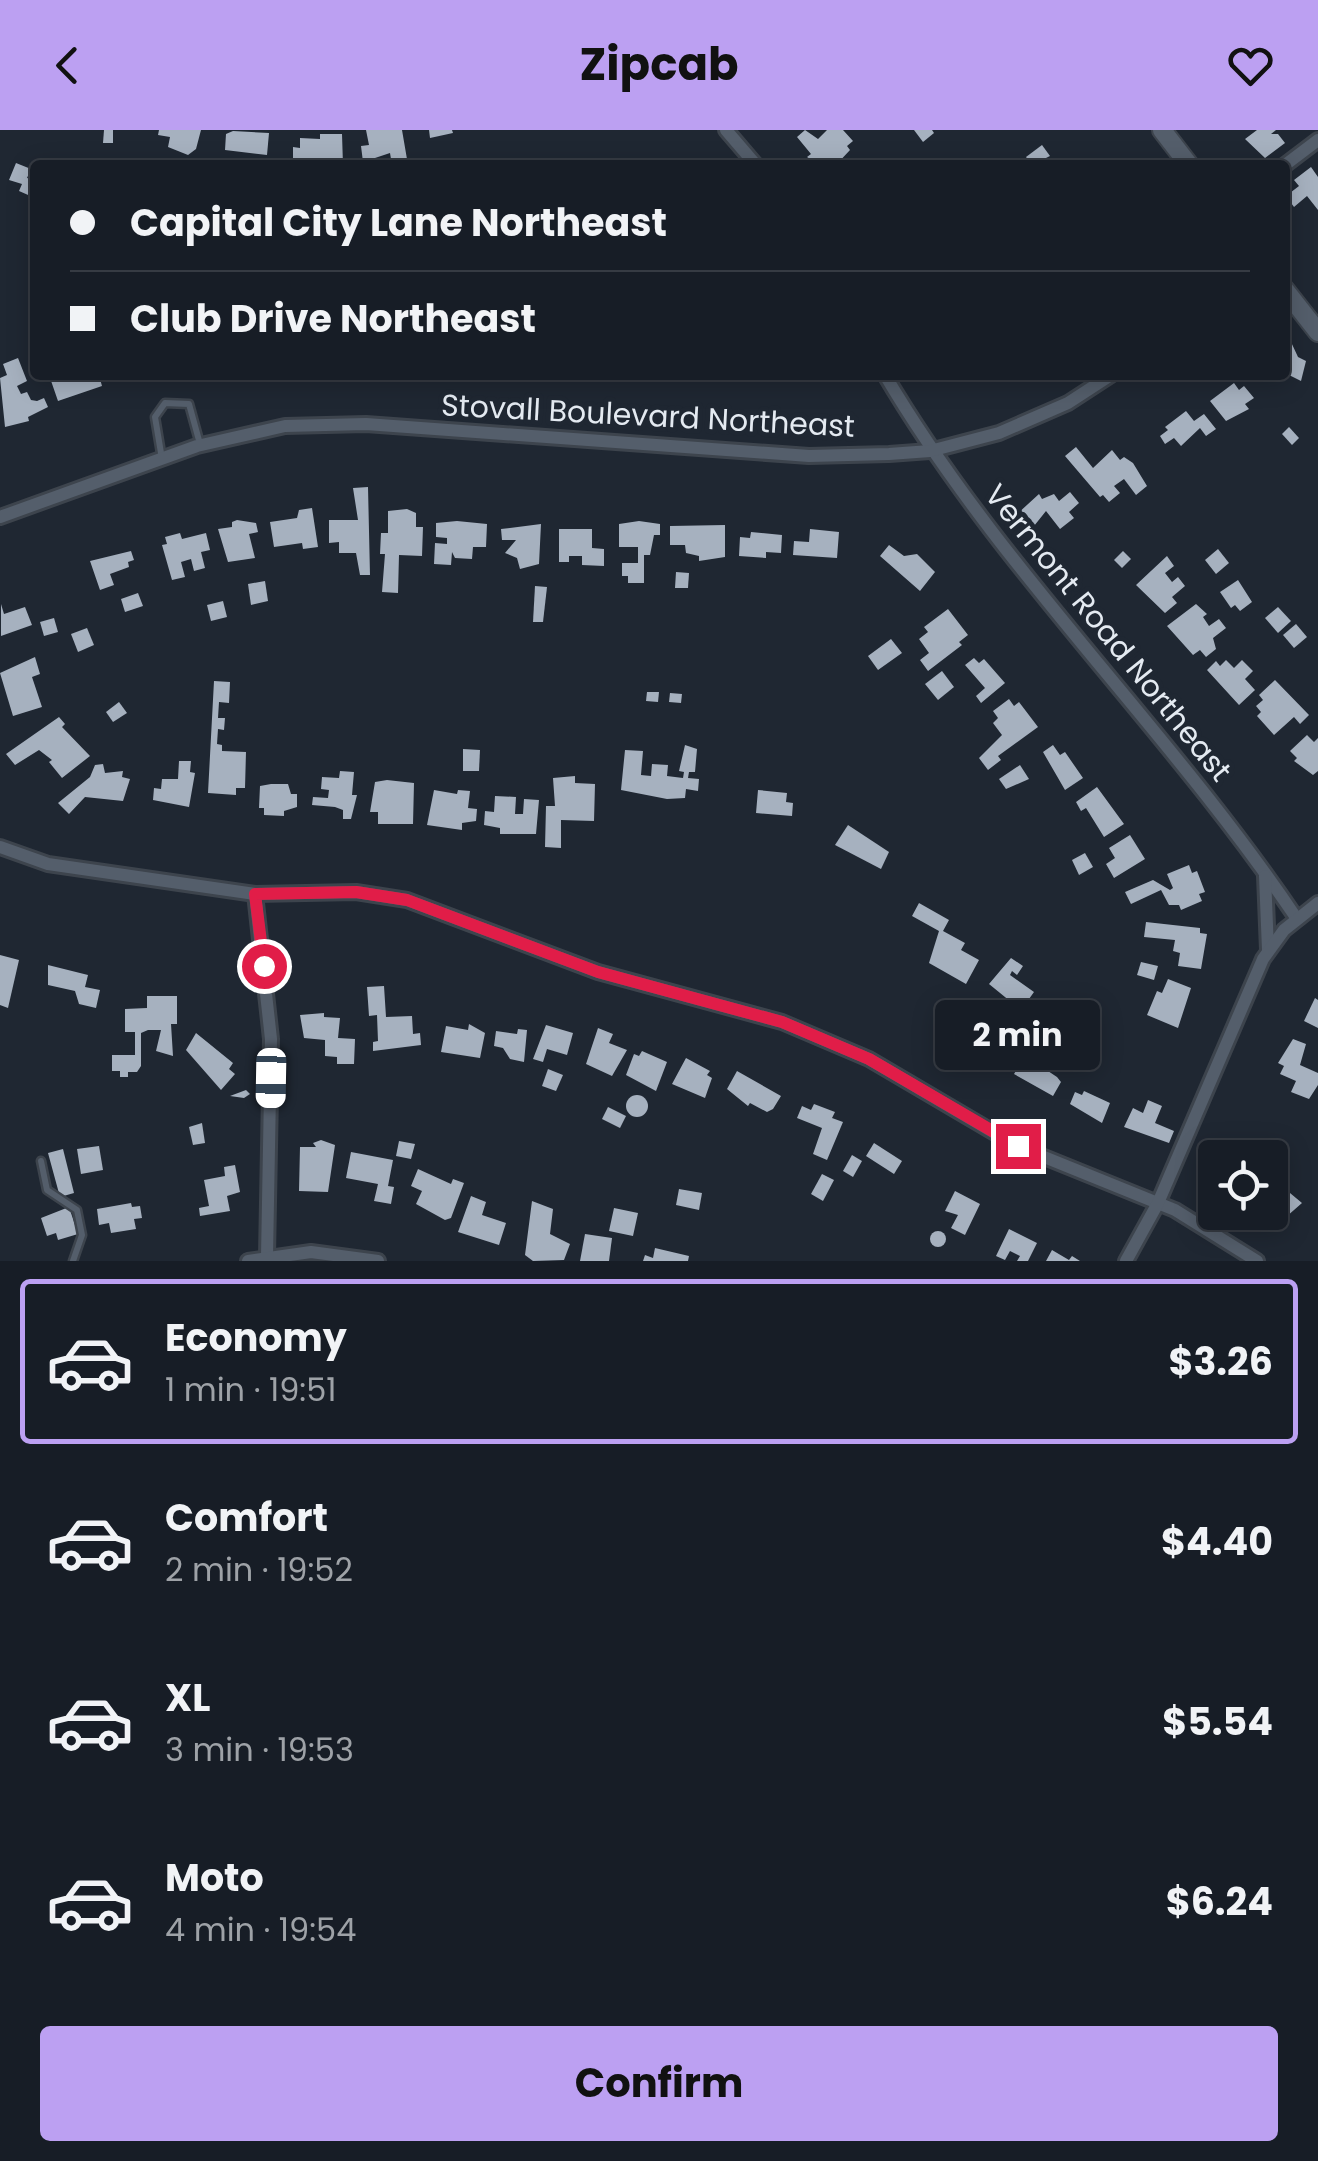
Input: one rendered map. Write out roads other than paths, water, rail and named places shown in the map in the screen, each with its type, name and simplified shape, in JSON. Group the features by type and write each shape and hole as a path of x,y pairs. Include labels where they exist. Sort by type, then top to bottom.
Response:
{"main road":[{"path":"1162,130 1185,160"},
{"path":"1290,296 1318,332"}],"street":[{"path":"726,130 752,160"},
{"path":"1290,161 1318,140"},
{"name":"Vermont Road Northeast","path":"888,380 930,451 1264,869 1297,919"},
{"name":"Stovall Boulevard Northeast","path":"0,517 200,445 285,426 362,424 809,456 930,451 1034,420 1102,380"},
{"path":"0,847 48,864 255,894 356,892 407,900 598,972 782,1022 869,1059 1018,1146 1158,1203 1257,1261"},
{"path":"1264,869 1268,950"},
{"path":"255,894 272,1038 269,1258"},
{"path":"1126,1261 1158,1203 1268,950 1297,919 1318,904"},
{"path":"248,1261 311,1252 378,1261"}],"lane":[{"path":"162,459 154,417 165,403 189,404 200,445"},
{"path":"41,1161 46,1190 78,1210 82,1235 72,1261"}]}
